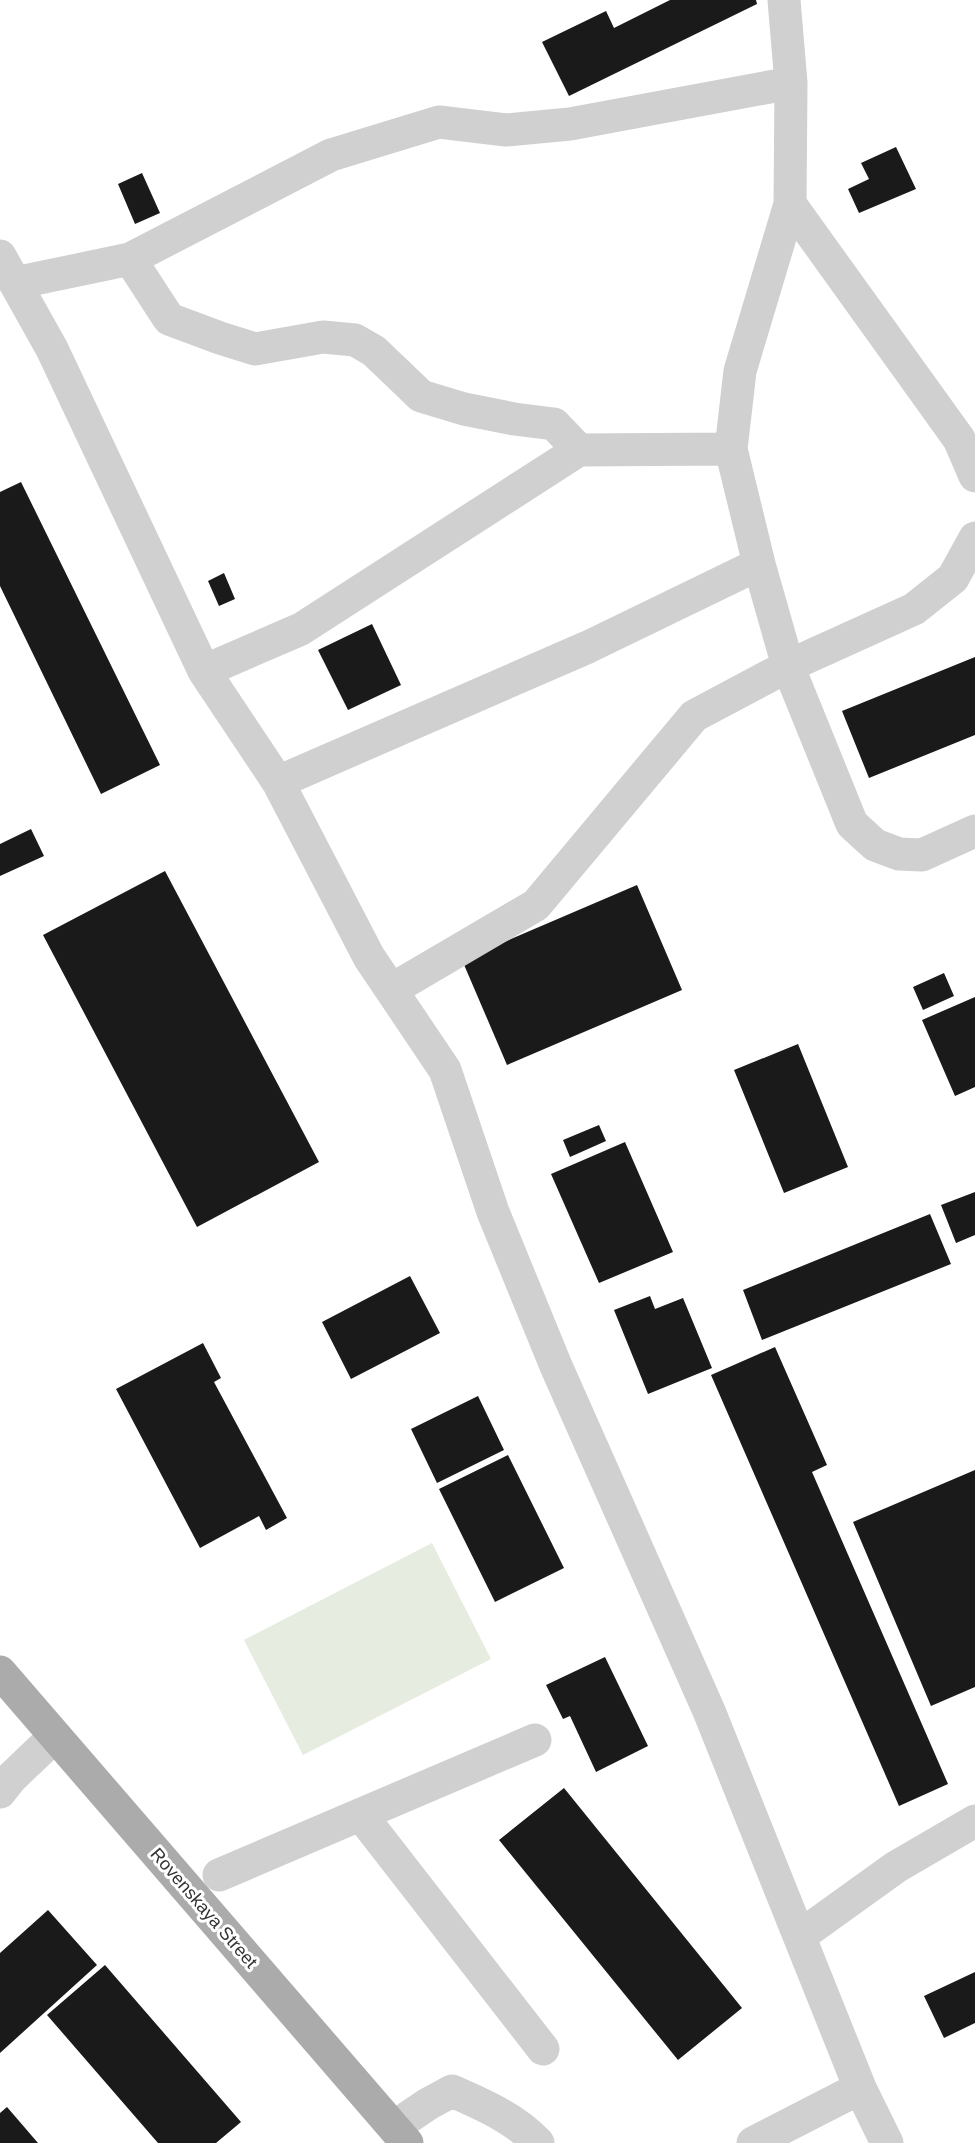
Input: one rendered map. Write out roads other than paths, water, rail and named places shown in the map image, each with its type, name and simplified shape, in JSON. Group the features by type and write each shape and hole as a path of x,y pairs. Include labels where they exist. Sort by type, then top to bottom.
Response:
{"main road":[{"name":"Rovenskaya Street","path":"0,1672 401,2135"}],"lane":[{"path":"784,0 791,83 790,204 740,371 731,449 759,564 788,666 852,824 875,845 899,854 922,855 975,831"},
{"path":"791,83 570,124 506,130 439,122 331,155 130,259 8,269 52,349 204,671 278,782 369,957 445,1070 493,1212 556,1366 709,1712 801,1936 860,2088 887,2143"},
{"path":"790,204 959,439 975,476"},
{"path":"130,259 169,319 255,349 323,338 356,340 374,351 421,396 474,411 554,424 579,450"},
{"path":"204,671 301,629 579,450 731,449"},
{"path":"391,990 536,905 694,716 788,666 914,609 953,578 975,538"},
{"path":"278,782 588,647 759,564"},
{"path":"0,1792 11,1778 56,1736"},
{"path":"219,1875 535,1740"},
{"path":"361,1815 543,2049"},
{"path":"801,1936 896,1867 975,1821"},
{"path":"753,2143 860,2088"},
{"path":"401,2135 428,2104 452,2091 486,2106 522,2127 538,2143"}]}
